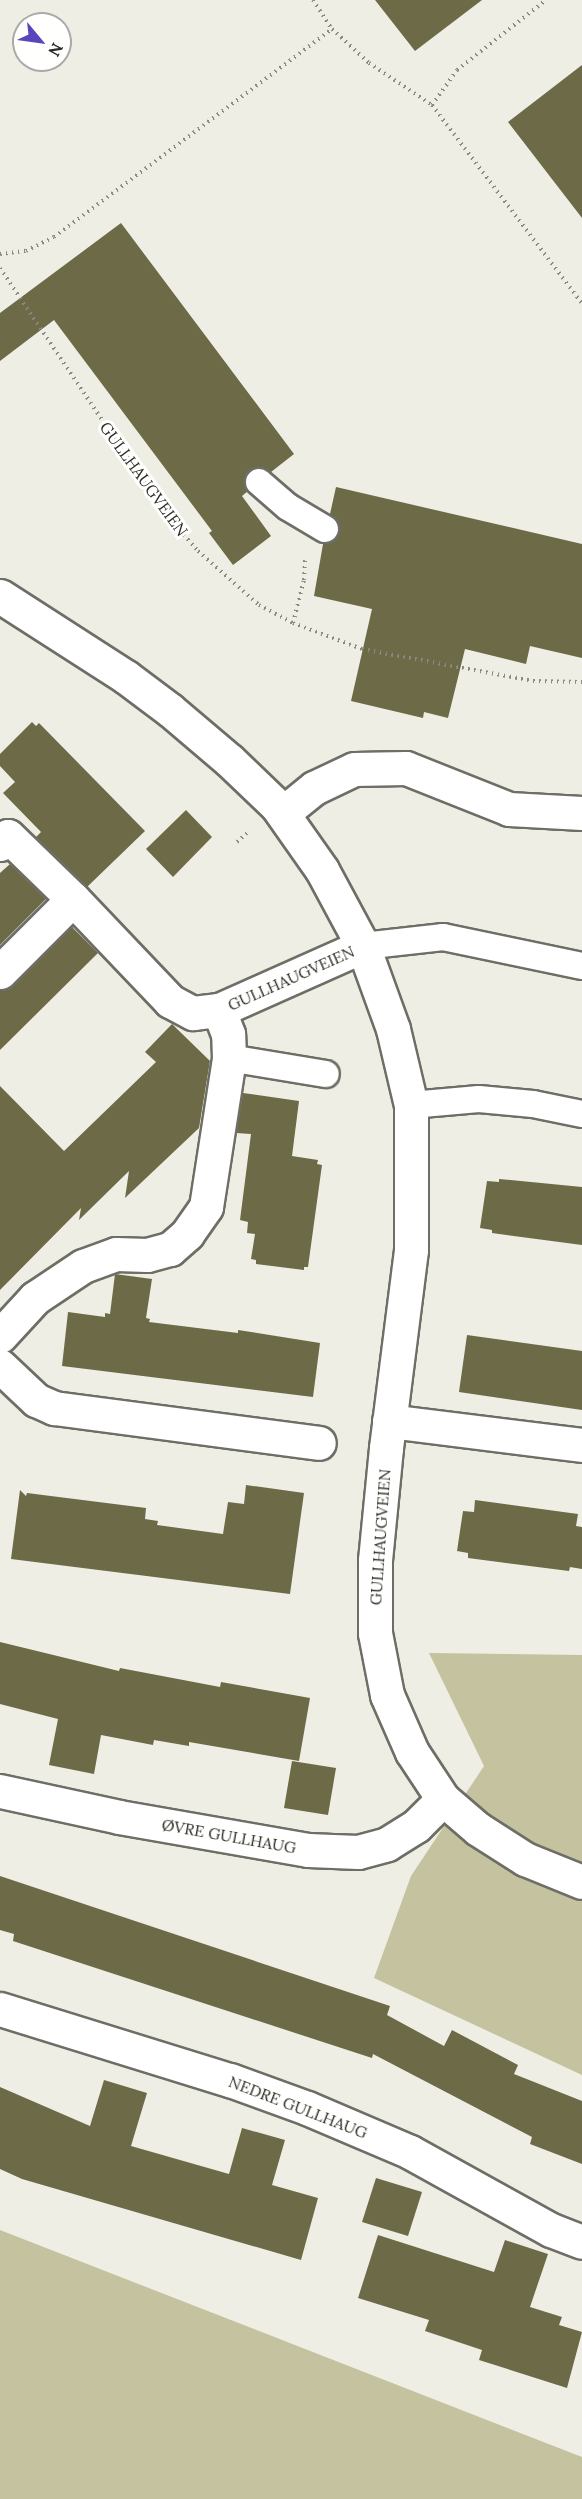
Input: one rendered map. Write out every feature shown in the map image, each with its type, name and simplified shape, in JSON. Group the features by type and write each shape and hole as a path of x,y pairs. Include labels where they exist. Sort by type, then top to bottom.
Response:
{"street":[{"name":"GULLHAUGVEIEN","path":"0,596 126,677 170,710 229,760 283,813 322,870 363,946 393,1029 411,1105 411,1250 389,1420 375,1560 375,1633 387,1695 412,1752 443,1799 478,1829 525,1858 582,1882"},
{"path":"283,813 314,788 354,769 406,768 509,809 582,813"},
{"name":"GULLHAUGVEIEN","path":"0,844 8,836 73,899 170,1001 193,1013 219,1010 363,946"},
{"path":"0,972 73,899"},
{"name":"GULLHAUGVEIEN","path":"0,1336 35,1298 83,1266 116,1254 147,1255 170,1249 188,1234 206,1207 229,1058 228,1034 219,1010"},
{"path":"0,1366 36,1400 54,1408 319,1443"},
{"path":"389,1420 582,1445"},
{"name":"ØVRE GULLHAUG","path":"0,1791 119,1817 308,1850 358,1852 387,1844 416,1826 443,1799"},
{"name":"NEDRE GULLHAUG","path":"0,2009 230,2080 307,2108 410,2152 551,2229 582,2242"}],"lane":[{"path":"259,482 288,507 325,529"},
{"path":"363,946 443,937 582,966"},
{"path":"229,1058 326,1074"},
{"path":"411,1105 479,1100 533,1104 582,1114"}],"path":[{"path":"313,0 332,29 369,63 432,105 582,303"},
{"path":"432,105 458,70 546,0"},
{"path":"0,254 26,251 54,237 332,29"},
{"name":"GULLHAUGVEIEN","path":"0,268 164,512 227,579 259,605 293,623 362,649 533,681 582,682"},
{"path":"288,507 288,518 305,552 306,565 293,623"}],"shaded area":[{"path":"429,1653 582,1655 582,2075 374,1978 411,1876 484,1766"},
{"path":"0,2230 582,2457 582,2499 0,2499"}],"building":[{"path":"375,0 482,0 415,51"},
{"path":"582,65 582,218 508,122"},
{"path":"121,223 294,454 271,472 261,467 247,473 244,480 248,491 242,496 271,536 233,565 209,533 212,531 54,320 0,361 0,313"},
{"path":"336,487 582,544 582,658 530,646 526,664 465,649 448,718 424,712 423,718 351,701 372,609 314,596 323,544 333,542 340,530 338,521 330,514"},
{"path":"32,722 36,726 39,723 145,831 87,887 36,837 41,832 3,793 15,782 0,766 0,754"},
{"path":"186,810 212,837 173,877 146,849"},
{"path":"10,864 46,899 0,945 0,873"},
{"path":"72,927 98,953 0,1050 0,990 13,985"},
{"path":"172,1024 210,1061 199,1128 125,1198 129,1171 79,1220 81,1208 0,1290 0,1086 64,1151 156,1062 145,1052"},
{"path":"243,1093 299,1101 292,1156 318,1160 317,1164 322,1165 308,1267 304,1267 304,1270 256,1264 256,1260 251,1259 255,1234 247,1233 248,1222 240,1220 251,1134 236,1133"},
{"path":"499,1179 582,1187 582,1245 492,1233 492,1230 480,1228 487,1181 499,1182"},
{"path":"115,1274 152,1279 146,1318 150,1319 149,1322 238,1333 238,1330 320,1343 313,1397 62,1366 68,1312 105,1317 105,1313 110,1314"},
{"path":"467,1335 582,1351 582,1410 459,1392"},
{"path":"246,1485 304,1493 290,1594 11,1559 20,1490 26,1496 27,1493 146,1508 145,1519 158,1521 157,1525 223,1534 228,1502 244,1504"},
{"path":"475,1500 578,1514 576,1526 582,1527 582,1569 570,1567 569,1571 468,1558 468,1553 457,1551 463,1511 474,1512"},
{"path":"0,1642 119,1671 120,1668 220,1687 221,1682 310,1698 299,1761 189,1742 189,1746 154,1740 153,1745 101,1735 94,1774 49,1765 58,1719 0,1704"},
{"path":"292,1761 336,1768 328,1815 284,1808"},
{"path":"0,1876 390,2006 387,2015 444,2046 452,2030 518,2065 514,2074 582,2101 582,2164 530,2144 532,2137 373,2054 372,2058 13,1941 14,1934 0,1930"},
{"path":"104,2080 147,2093 131,2146 229,2174 242,2128 285,2140 272,2185 318,2198 301,2260 22,2179 0,2169 0,2087 90,2126"},
{"path":"376,2178 422,2192 408,2236 362,2222"},
{"path":"378,2235 494,2272 505,2240 548,2254 530,2307 562,2317 559,2325 582,2332 567,2388 479,2360 482,2350 425,2331 429,2320 358,2298"}]}
